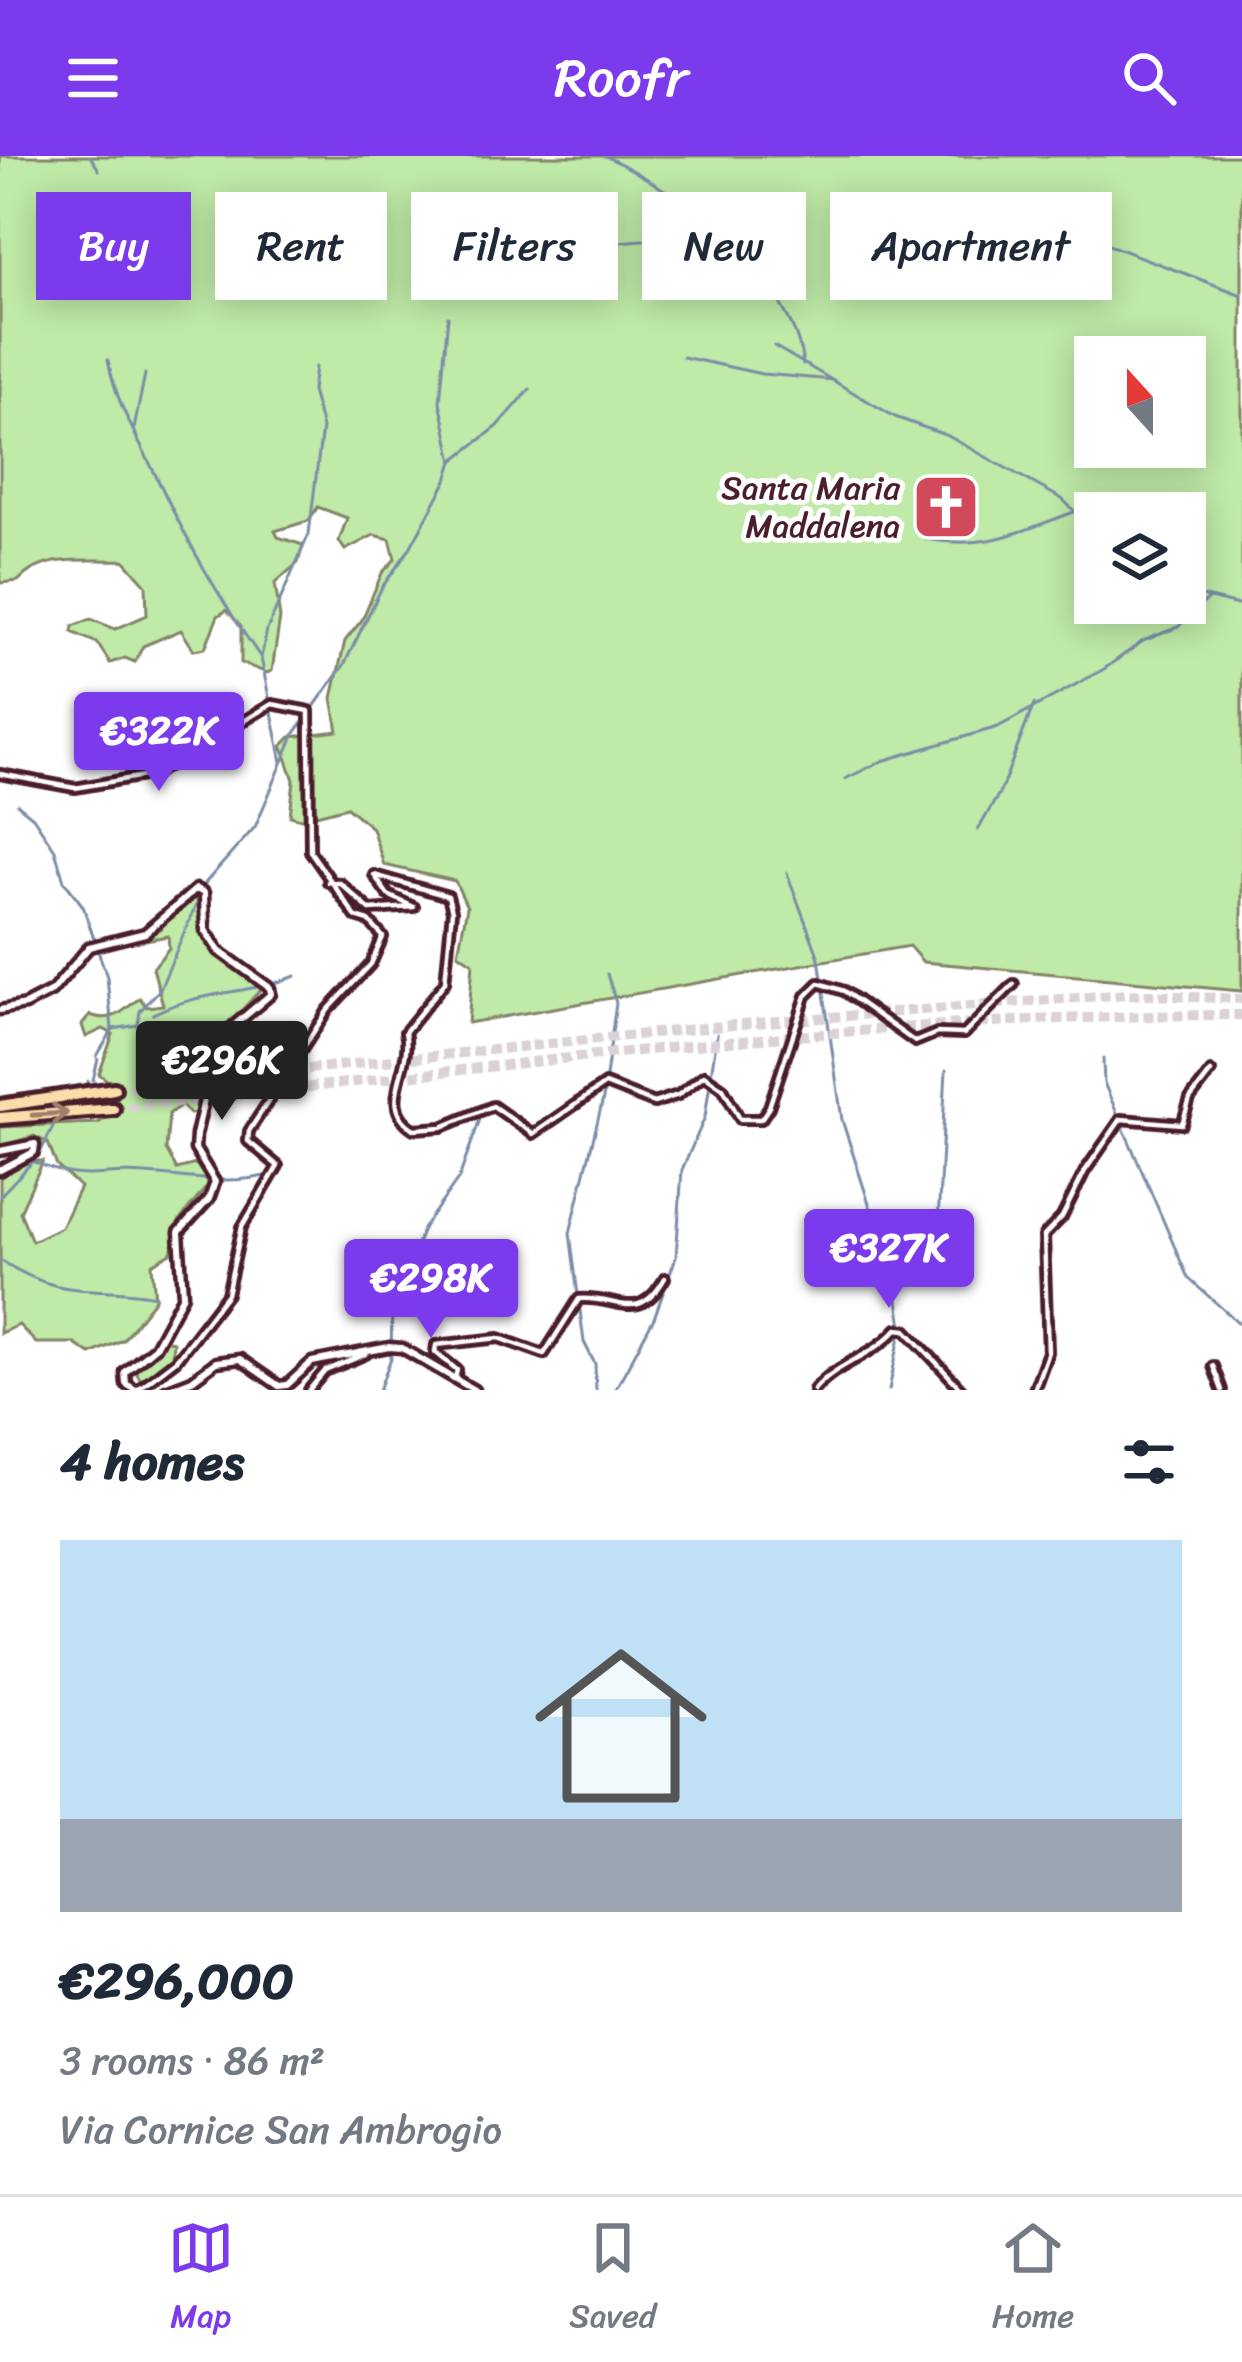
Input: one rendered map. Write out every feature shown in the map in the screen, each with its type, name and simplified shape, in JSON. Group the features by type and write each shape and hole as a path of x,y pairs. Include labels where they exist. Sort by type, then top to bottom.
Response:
{"highway":[{"path":"0,1106 114,1089"},
{"path":"0,1118 113,1109"}],"street":[{"path":"0,774 75,788 155,774 272,704 309,714 310,851 356,917 369,920 383,937 371,964 328,1010 249,1131 248,1141 278,1166 242,1227 227,1294 176,1360 136,1390 126,1384 125,1372 155,1347 183,1294 178,1232 209,1199 215,1182 196,1148 196,1135 218,1039 271,994 268,983 240,970 215,945 205,929 201,891 145,933 88,947 52,992 0,1010"},
{"path":"328,882 340,883 370,910 414,908 388,895 374,875 448,896 452,911 445,982 405,1032 407,1065 394,1095 396,1110 414,1129 442,1127 493,1106 533,1133 605,1084 640,1102 654,1103 704,1076 723,1088 740,1118 750,1121 761,1118 769,1107 806,996 819,982 844,991 915,1042 937,1033 964,1034 1014,984"},
{"path":"1034,1390 1048,1352 1044,1236 1062,1217 1085,1171 1121,1119 1182,1124 1190,1099 1211,1072"},
{"path":"0,1151 35,1144 34,1152 0,1170"},
{"path":"454,1378 457,1370 435,1352 436,1345 499,1338 544,1354 582,1298 636,1306 653,1299 665,1278"},
{"path":"814,1390 836,1369 878,1351 897,1329 906,1330 962,1390"},
{"path":"166,1390 215,1363 240,1359 266,1382 287,1385 312,1362 402,1348 474,1390"},
{"path":"309,1390 325,1371 377,1349"},
{"path":"1213,1366 1222,1390"}],"green space":[{"path":"0,156 1242,156 1242,991 923,962 909,946 468,1023 473,963 458,953 467,907 455,881 384,865 372,828 347,807 301,819 290,816 294,780 282,746 291,737 338,731 332,698 345,641 362,620 382,573 395,559 390,539 374,535 345,550 339,541 347,518 318,507 308,521 275,531 278,537 303,545 298,563 275,583 280,618 272,671 267,673 241,663 241,627 227,610 218,616 205,648 194,650 181,630 143,646 135,662 125,658 110,663 97,643 72,632 73,626 91,619 115,629 147,615 146,585 124,560 54,562 18,581 0,583"},
{"path":"189,898 201,901 210,947 262,988 209,1046 178,1063 175,1075 184,1090 207,1075 196,1113 190,1114 181,1105 169,1114 166,1150 177,1169 196,1164 209,1184 180,1220 171,1253 152,1264 155,1299 123,1340 90,1354 73,1343 36,1343 19,1325 0,1333 0,1178 22,1161 43,1161 20,1212 32,1241 61,1227 80,1187 57,1166 48,1143 34,1136 0,1146 0,1127 98,1123 119,1110 115,1086 99,1074 113,1034 103,1029 86,1037 82,1025 90,1015 113,1016 140,998 147,1007 163,1005 153,968 169,948 168,936 140,941"},
{"path":"159,1338 173,1342 172,1356 142,1382 132,1366"}],"waterway":[{"path":"90,156 99,170"},
{"path":"605,156 665,190 728,241 778,301 795,333 803,365"},
{"path":"618,242 642,240"},
{"path":"1112,246 1242,295"},
{"path":"97,1056 113,1029 138,1025 140,1011 160,989 206,882 255,827 295,733 344,665 382,587 409,550 447,480 453,461 440,402 448,316"},
{"path":"774,346 895,417 948,436 1062,499 1074,511"},
{"path":"683,357 762,374 834,380"},
{"path":"108,360 123,408 182,528 261,658"},
{"path":"282,762 261,658 267,630 309,534 322,428 312,391 315,367"},
{"path":"138,442 134,429 145,374"},
{"path":"453,461 498,426 530,389"},
{"path":"926,539 985,541 1074,512"},
{"path":"1206,597 1242,606"},
{"path":"845,779 882,761 998,727 1104,669 1143,641 1178,627 1208,599"},
{"path":"978,830 1001,790 1034,704"},
{"path":"17,804 33,817 55,850 64,881 83,906 107,977 112,1030"},
{"path":"787,873 819,958 842,1120 896,1287 902,1326 889,1390"},
{"path":"596,1390 595,1364 584,1342 570,1233 603,1099 616,1003 607,974"},
{"path":"153,1014 296,976"},
{"path":"615,1390 654,1318 676,1257 682,1170 705,1117 717,1034"},
{"path":"93,1080 98,1059"},
{"path":"1103,1059 1104,1083 1188,1278 1242,1326"},
{"path":"897,1285 927,1251 938,1222 946,1070"},
{"path":"81,1091 88,1081"},
{"path":"0,1196 39,1155 58,1117"},
{"path":"379,1390 391,1358 392,1305 424,1227 459,1178 480,1119"},
{"path":"32,1161 78,1175 128,1173 222,1180 269,1175"},
{"path":"0,1260 62,1287 156,1296"}],"tunnel":[{"path":"114,1089 742,1024 1126,994 1242,999"},
{"path":"113,1109 818,1034 1101,1017 1242,1015"}],"place":[{"name":"Santa Maria Maddalena","path":"946,507"}]}
